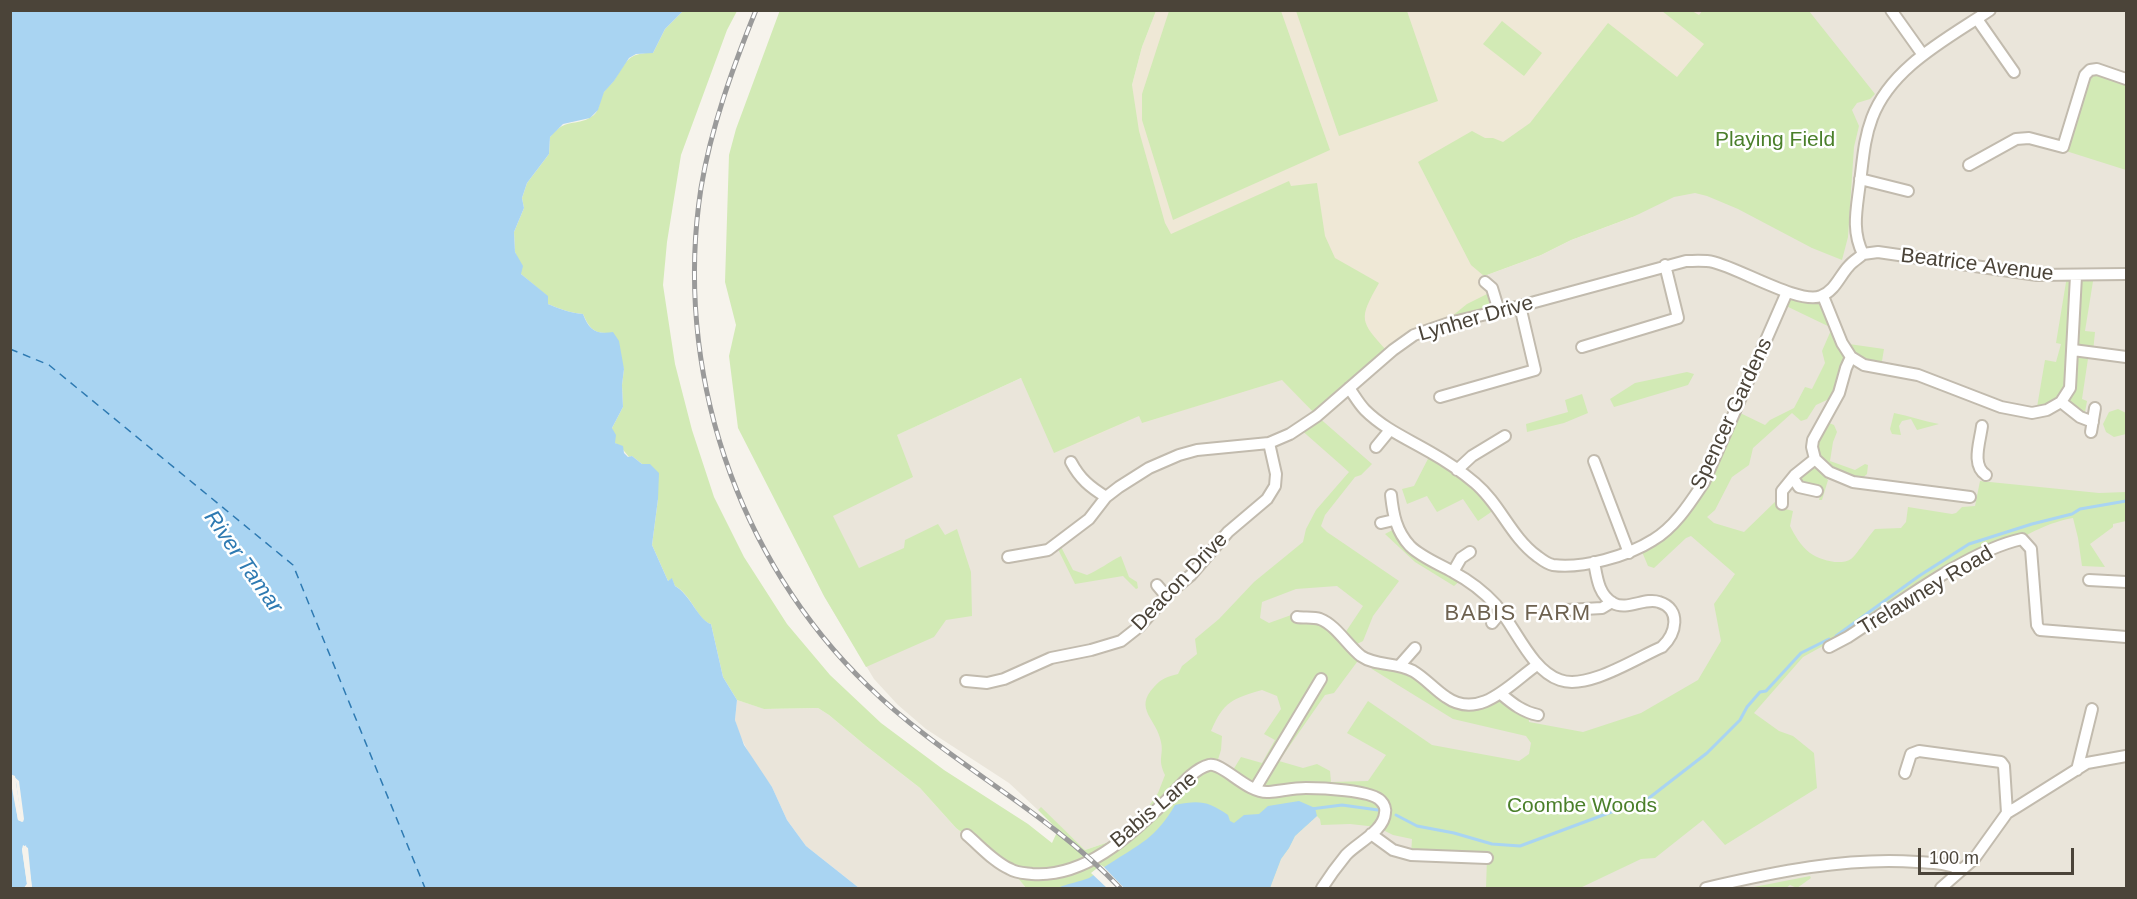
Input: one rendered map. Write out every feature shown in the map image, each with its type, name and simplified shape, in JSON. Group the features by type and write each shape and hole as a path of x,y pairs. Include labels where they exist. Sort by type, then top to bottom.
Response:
{"street":[{"path":"1891,10 1923,55"},
{"path":"1990,10 1923,55 1899,77 1879,104 1867,135 1860,179 1855,227 1857,241 1863,254 1848,266 1836,284 1823,296 1842,343 1851,357 1864,365 1918,375 2001,407 2032,413 2047,410 2061,402 2070,388 2076,276"},
{"path":"1977,19 2014,72"},
{"path":"1969,165 2016,139 2029,138 2067,150 2085,75 2090,70 2097,69 2127,79"},
{"path":"1860,179 1908,190"},
{"name":"Beatrice Avenue","path":"1863,254 1886,253 2037,275 2127,274"},
{"name":"Lynher Drive","path":"1008,557 1048,550 1089,519 1106,497 1149,468 1197,450 1269,443 1307,424 1393,350 1414,335 1449,323 1686,261 1712,262 1746,273 1787,292 1811,298 1823,296"},
{"path":"1582,348 1678,318 1665,265"},
{"path":"1485,282 1492,288 1499,311"},
{"name":"Spencer Gardens","path":"1349,388 1365,410 1390,430 1431,453 1476,484 1535,555 1550,564 1569,566 1594,562 1629,553 1654,540 1690,504 1704,482 1787,292"},
{"path":"1440,397 1535,370 1520,306"},
{"path":"2073,350 2127,357"},
{"path":"1851,357 1839,393 1813,440 1815,459 1829,472 1852,482 1971,497"},
{"path":"2061,402 2092,427 2096,408"},
{"path":"1982,426 1977,462 1979,469 1986,475"},
{"path":"1376,447 1390,430"},
{"path":"1457,470 1472,456 1505,436"},
{"name":"Deacon Drive","path":"966,681 987,687 1051,658 1091,651 1121,641 1140,626 1169,593 1191,575 1228,532 1267,499 1275,486 1276,474 1269,443"},
{"path":"1782,504 1782,491 1792,478 1815,459"},
{"path":"1594,461 1629,553"},
{"path":"1071,462 1077,474 1088,486 1106,497"},
{"path":"1792,478 1799,487 1817,491"},
{"path":"1391,495 1394,520 1410,546 1480,591 1501,612 1537,665 1560,680 1575,683 1587,681 1662,647 1671,635 1676,620 1672,611 1665,604 1649,600 1620,605 1612,602 1603,594 1598,583 1594,562"},
{"path":"1381,523 1394,520"},
{"name":"Trelawney Road","path":"1832,642 1961,565 2022,539 2031,549 2037,625 2040,630 2127,637"},
{"path":"1453,572 1461,558 1470,552"},
{"path":"2089,580 2127,582"},
{"path":"1157,585 1162,591 1169,593"},
{"path":"1566,610 1602,608 1612,602"},
{"path":"1492,623 1501,612"},
{"path":"1297,617 1320,619 1368,660 1400,665 1417,673 1447,698 1464,704 1480,703 1501,694 1537,665"},
{"path":"1400,665 1415,648"},
{"path":"1255,789 1321,679"},
{"path":"1501,694 1528,713 1538,715"},
{"path":"2076,770 2092,709"},
{"path":"1905,773 1911,754 1919,751 2001,762 2004,766 2007,813"},
{"path":"1941,888 1978,854 2007,813 2087,763 2127,756"},
{"name":"Babis Lane","path":"968,835 992,857 1012,871 1049,875 1094,859 1134,830 1195,773 1209,765 1219,767 1246,786 1266,793 1306,788 1369,795 1381,800 1385,808 1385,815 1381,825 1371,834"},
{"path":"1322,888 1347,854 1371,834 1393,850 1411,855 1487,858"},
{"path":"1706,888 1773,873 1856,862 1901,861 1948,864 1962,870"}],"shaded area":[{"path":"1156,11 1788,11 1648,208 1635,216 1571,240 1541,255 1484,276 1481,274 1491,284 1493,291 1446,321 1412,332 1315,414 1282,380 1142,423 1139,416 1077,444 1132,85 1142,47"},
{"path":"1788,11 2126,11 2126,888 1270,888 1281,859 1295,836 1317,816 1129,835 1085,850 1041,808 1038,810 1009,783 926,729 898,705 874,679 824,596 772,492 1021,378 1077,443 1139,415 1142,422 1283,379 1315,414 1471,265 1484,276 1541,255 1571,240 1635,216 1648,208"},
{"path":"737,700 765,709 818,708 829,715 920,788 956,828 1012,871 1026,888 859,888 806,846 787,820 772,787 754,763 739,734 735,720"}],"green space":[{"path":"780,10 1156,11 1142,47 1132,85 1139,131 1165,223 1171,234 1289,181 1291,186 1317,183 1325,236 1335,258 1379,283 1368,305 1365,320 1371,333 1387,351 1315,414 1282,380 1142,423 1139,416 1054,453 1021,378 897,435 913,477 833,516 859,568 904,548 905,540 938,524 945,535 957,529 971,572 972,616 946,620 934,637 866,667 824,596 738,428 729,356 736,325 725,282 729,155 736,129"},
{"name":"Playing Field","path":"1703,10 1809,11 1875,94 1870,99 1857,103 1852,110 1859,126 1854,147 1848,237 1842,260 1812,248 1738,209 1695,193 1674,197 1635,216 1484,276 1471,265 1418,162 1472,131 1485,138 1503,142 1530,123 1608,23 1677,77 1704,44 1662,11 1692,11 1699,15"},
{"name":"Coombe Woods","path":"683,11 737,11 727,30 681,155 667,242 663,285 675,364 692,430 714,497 744,557 787,624 830,675 881,723 944,770 1028,824 1052,843 1058,830 1038,810 1041,807 1085,850 1129,835 1158,793 1165,775 1161,765 1162,747 1159,734 1146,708 1148,695 1162,680 1178,674 1182,666 1197,654 1195,639 1219,619 1254,582 1303,542 1306,529 1316,510 1349,472 1299,428 1317,416 1372,464 1361,475 1355,477 1325,515 1321,526 1399,581 1373,616 1363,641 1357,644 1345,633 1363,606 1337,586 1296,589 1262,602 1260,618 1269,623 1294,614 1320,619 1357,652 1357,662 1334,693 1325,695 1279,761 1303,768 1317,764 1330,771 1331,782 1368,781 1386,755 1347,733 1368,701 1432,745 1519,761 1529,754 1531,743 1526,736 1453,719 1372,669 1368,660 1400,665 1464,704 1501,694 1528,713 1529,722 1583,732 1641,713 1698,680 1721,641 1714,604 1735,574 1691,536 1654,568 1648,566 1640,547 1690,504 1736,411 1765,425 1794,408 1805,387 1812,389 1825,363 1822,351 1832,328 1782,304 1787,292 1823,296 1842,343 1884,349 1881,367 1851,357 1835,401 1829,399 1816,405 1807,419 1801,421 1792,413 1753,448 1749,465 1732,477 1715,510 1707,517 1714,523 1744,532 1776,501 1778,507 1793,511 1790,526 1798,541 1807,550 1824,560 1841,562 1853,558 1875,529 1901,528 1906,522 1908,507 1952,514 1962,507 1975,506 1980,481 2099,493 2126,492 2126,521 2113,524 2113,527 2090,544 2105,567 2082,566 2073,518 2060,521 2011,542 1803,657 1754,713 1779,731 1793,736 1814,753 1817,788 1725,845 1703,820 1655,858 1641,859 1580,888 1486,888 1487,858 1411,855 1412,839 1393,835 1377,827 1350,824 1321,825 1317,816 1295,836 1281,859 1270,888 1026,888 1012,871 956,828 920,788 829,715 818,708 764,709 737,700 723,677 711,624 702,618 686,595 675,586 672,579 668,581 652,545 658,499 642,464 632,456 629,457 615,443 612,428 623,407 624,369 609,333 593,329 583,314 565,311 548,304 547,296 521,274 515,252 514,232 524,208 522,198 527,183 549,154 550,137 561,127 594,115 598,110 603,93 629,59 638,54 653,53 665,29","holes":["1262,690 1277,696 1281,709 1264,734 1275,740 1262,763 1241,757 1230,775 1216,766 1222,736 1211,731 1225,707 1236,699"]},
{"path":"1169,11 1281,11 1330,150 1173,220 1142,120 1142,94"},
{"path":"1296,11 1407,11 1438,101 1339,136"},
{"path":"1502,21 1542,53 1524,76 1483,44"},
{"path":"2090,70 2126,79 2126,170 2066,151"},
{"path":"2094,275 2085,331 2095,332 2093,352 2089,352 2082,399 2087,401 2084,418 2061,402 2036,413 2045,360 2056,362 2061,344 2056,343 2067,276"},
{"path":"1493,291 1497,309 1446,321 1467,304"},
{"path":"1687,372 1694,374 1688,385 1614,407 1610,399 1635,383"},
{"path":"1582,394 1588,413 1564,423 1527,432 1526,424 1568,412 1565,400"},
{"path":"2118,409 2126,413 2126,434 2114,437 2106,432 2103,424 2109,412"},
{"path":"1894,413 1939,424 1917,430 1911,419 1902,421 1899,426 1901,435 1892,434 1890,429"},
{"path":"1824,421 1834,425 1837,432 1830,461 1855,470 1865,464 1868,465 1867,474 1857,483 1815,459 1813,440"},
{"path":"1431,453 1497,508 1478,521 1463,499 1437,512 1427,496 1407,504 1402,489 1414,486"},
{"path":"1812,468 1817,469 1828,480 1822,500 1819,500 1822,487 1799,481 1799,477"},
{"path":"1398,527 1410,546 1463,578 1454,586 1415,562 1385,534"},
{"path":"1059,543 1073,570 1087,575 1121,556 1129,577 1137,582 1138,588 1136,589 1123,576 1075,584 1056,545"},
{"path":"1810,876 1811,878 1797,888 1790,885 1786,888 1749,888"}],"water":[{"name":"River Tamar","path":"11,11 683,11 665,29 653,53 636,54 629,58 604,92 598,110 590,118 563,124 550,137 549,154 527,183 522,198 524,208 514,232 515,252 523,266 521,274 548,296 548,304 583,314 591,328 602,333 613,332 619,341 624,369 623,407 612,428 616,435 615,443 623,446 624,453 628,457 632,456 642,464 650,464 659,473 652,545 668,581 672,578 675,586 685,595 702,618 711,624 723,677 737,700 735,720 744,745 772,787 787,820 806,846 859,888 32,888 26,845 22,849 27,884 24,888 11,888 10,781 18,820 22,822 15,776 10,774"},
{"path":"1299,801 1315,808 1317,816 1295,836 1281,859 1270,888 1058,888 1089,878 1138,845 1154,833 1175,805 1191,802 1209,804 1228,815 1230,821 1234,823 1244,815 1259,814 1268,806"}],"pier":[{"path":"11,774 19,781 23,822 18,820 10,778 15,782 21,819 16,782 10,777"},
{"path":"23,845 28,848 32,888 29,888 30,884 28,888 24,888 27,884"},
{"path":"1101,865 1124,888 1107,888 1091,873"}],"waterway":[{"path":"1836,636 1919,576 1969,544 2072,514 2080,509 2126,501"},
{"path":"1396,815 1417,826 1454,833 1492,844 1520,846 1649,798 1707,753 1740,720 1747,707 1760,692 1766,691 1801,653 1829,639"},
{"path":"1311,809 1342,805 1378,810"}],"ferry route":[{"path":"10,349 49,365 293,565 425,888"}],"railway":[{"path":"756,10 731,75 705,165 695,256 697,324 707,391 724,457 750,520 782,580 822,636 868,686 930,739 1060,834 1120,888"}],"district":[{"name":"BABIS FARM","path":"1518,614"}]}
